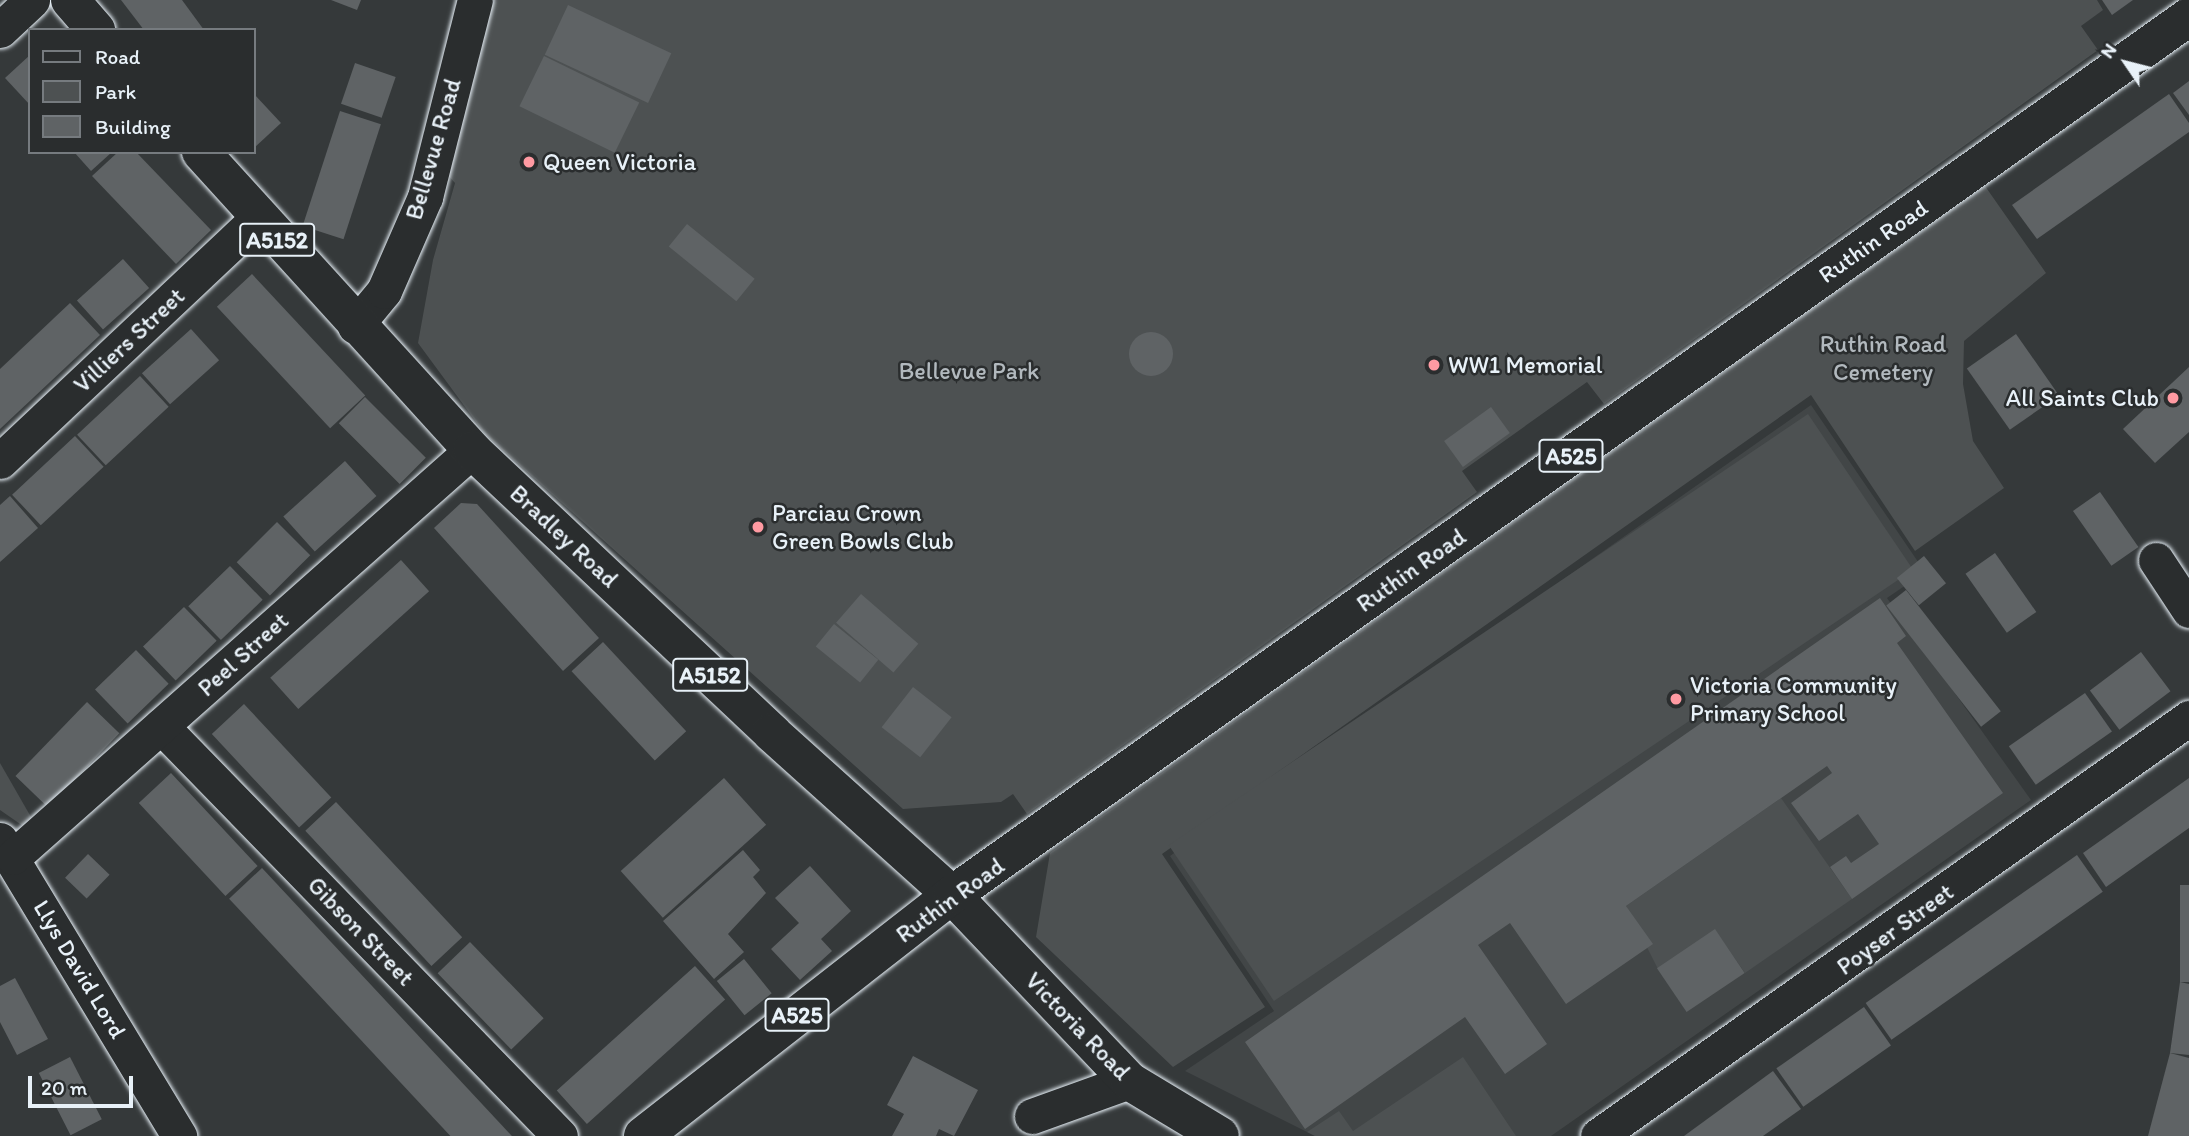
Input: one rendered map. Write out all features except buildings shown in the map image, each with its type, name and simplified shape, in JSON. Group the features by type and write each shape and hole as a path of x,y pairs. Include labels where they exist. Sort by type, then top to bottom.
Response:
{"main road":[{"path":"71,0 94,28"},
{"name":"Ruthin Road","path":"643,1136 952,895 2189,17"},
{"name":"Bradley Road","path":"203,154 257,219 472,450 772,733 952,895"},
{"name":"Victoria Road","path":"952,895 1129,1081 1220,1136"}],"street":[{"path":"0,30 32,0"},
{"name":"Bellevue Road","path":"355,326 384,291 425,197 475,0"},
{"name":"Villiers Street","path":"0,461 257,219"},
{"name":"Peel Street","path":"7,848 161,726 472,450"},
{"path":"2156,560 2189,610"},
{"name":"Poyser Street","path":"1598,1136 2189,718"},
{"name":"Gibson Street","path":"161,726 560,1136"},
{"name":"Llys David Lord","path":"7,848 179,1136"},
{"path":"1032,1116 1129,1081"}],"shaded area":[{"name":"Victoria Community Primary School","path":"1811,405 1925,572 1887,598 2031,800 1551,1136 1315,1136 1185,1071 1274,1011 1170,856"}],"green space":[{"name":"Bellevue Park","path":"493,0 2097,0 2103,10 2081,26 2098,50 1604,404 1587,382 1462,471 1477,492 1027,814 1013,794 1001,802 903,809 485,434 418,343 433,260 455,183 446,173"},
{"name":"Ruthin Road Cemetery","path":"1985,186 2046,273 1964,341 1963,384 1973,441 2004,488 1915,551 1811,395 1162,854 1265,1007 1173,1067 1036,937 1050,853"},
{"path":"1808,414 1913,570 1274,1001 1169,845"},
{"path":"0,763 35,824 23,826 0,810"},
{"path":"1781,798 1852,899 1745,973 1715,930 1658,969 1626,906"},
{"path":"1463,1057 1516,1136 1315,1136 1307,1132 1339,1111 1353,1131"}],"place":[{"name":"Queen Victoria","path":"529,162"},
{"name":"WW1 Memorial","path":"1434,365"},
{"name":"All Saints Club","path":"2173,398"},
{"name":"Parciau Crown Green Bowls Club","path":"758,527"},
{"name":"Victoria Community Primary School","path":"1676,699"}]}
